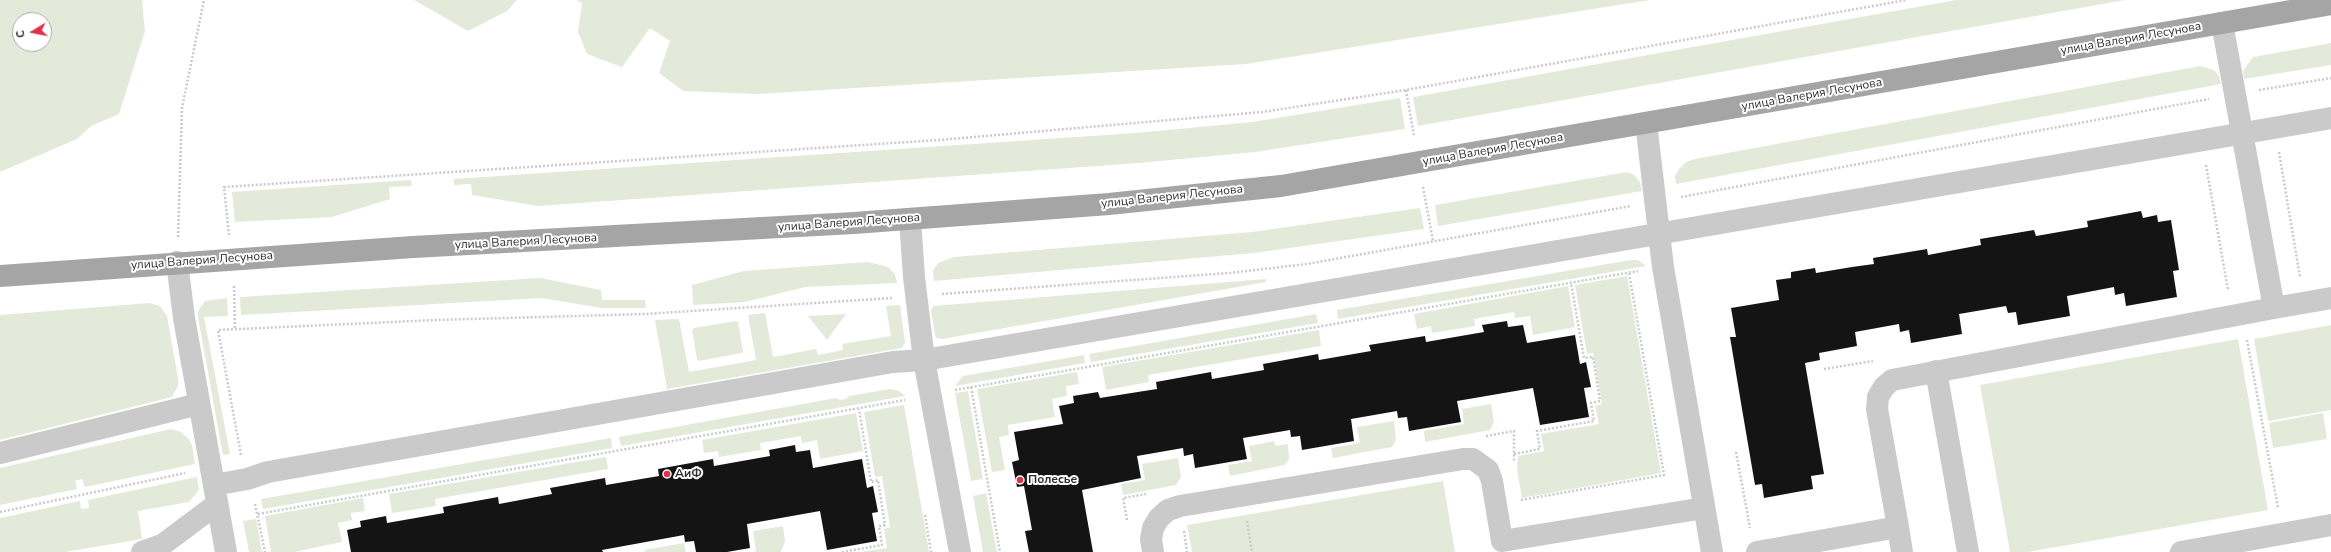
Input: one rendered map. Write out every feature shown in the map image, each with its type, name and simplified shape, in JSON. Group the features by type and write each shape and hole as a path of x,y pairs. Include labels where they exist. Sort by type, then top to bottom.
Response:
{"main road":[{"name":"улица Валерия Лесунова","path":"0,276 177,262 910,219 1109,204 1281,186 2331,4"}],"lane":[{"path":"2222,23 2274,308"},
{"path":"142,552 162,545 214,484 247,479 284,469 893,362 924,360 2331,118"},
{"path":"1646,123 1663,267 1712,552"},
{"path":"910,219 916,296 924,360 960,552"},
{"path":"177,262 184,318 226,552"},
{"path":"1902,552 1877,409 1878,397 1884,386 1892,380 2331,298"},
{"path":"1936,371 1968,552"},
{"path":"0,453 200,404"},
{"path":"1153,552 1151,539 1156,523 1168,510 1180,506 1463,459 1473,459 1488,470 1492,481 1503,547 1704,508"},
{"path":"2181,552 2283,535 2331,525"},
{"path":"1754,542 1898,527"}],"path":[{"path":"177,262 182,108 204,0"},
{"path":"236,330 232,259 224,187 939,140 1262,112 1413,88 1906,0"},
{"path":"265,552 258,514 241,456 218,330 436,320 644,314 1229,273 1300,264 1655,202 2235,94 2331,78"},
{"path":"2198,166 2286,150"},
{"path":"2206,164 2230,299 2247,337 2283,535"},
{"path":"258,514 859,409 931,394 1663,267"},
{"path":"1514,454 1540,449 1537,431 1594,421 1591,403 1600,401 1592,357 1584,358 1571,283"},
{"path":"1824,369 1879,360"},
{"path":"971,387 1000,552"},
{"path":"842,552 882,545 879,526 885,525 878,480 872,482 859,409"},
{"path":"1736,452 1754,542"},
{"path":"0,512 196,470 214,484 224,459 241,456"},
{"path":"1246,518 1252,552"}],"green space":[{"path":"0,0 142,0 145,31 119,114 91,126 77,139 0,172"},
{"path":"414,0 517,0 507,11 468,31"},
{"path":"576,0 1650,0 1246,64 758,94 683,91 659,73 670,41 650,28 622,67 587,54 578,32 582,3"},
{"path":"1956,0 2125,0 1418,126 1413,97"},
{"path":"2331,43 2331,65 2244,79 2243,71 2253,57"},
{"path":"2200,66 2214,70 2219,76 2221,84 1676,184 1675,176 1679,169 1686,162 1695,159"},
{"path":"1400,98 1405,129 1255,152 1139,163 538,206 472,195 471,184 454,185 454,179 1136,133 1252,122"},
{"path":"1627,172 1634,175 1640,182 1642,191 1438,226 1435,205"},
{"path":"411,180 412,186 389,187 390,199 332,217 235,222 232,192"},
{"path":"1420,208 1424,229 1254,253 934,281 933,270 938,263 954,257 1252,232"},
{"path":"1638,260 1646,266 1338,319 1337,310"},
{"path":"868,262 888,267 895,274 897,283 805,287 745,302 693,305 692,285 744,271"},
{"path":"1627,276 1661,473 1522,498 1517,470 1518,456 1544,451 1541,434 1599,424 1595,406 1602,404 1593,353 1587,354 1575,285"},
{"path":"540,278 601,290 602,300 645,300 646,308 602,308 541,298 241,315 240,297"},
{"path":"1266,279 1266,282 942,339 936,338 931,311 933,306"},
{"path":"1568,286 1575,327 1533,335 1530,316 1515,318 1514,312 1474,319 1475,326 1432,333 1431,326 1417,329 1414,314"},
{"path":"227,298 228,316 204,317 230,454 223,455 198,311 205,301"},
{"path":"149,303 160,306 167,316 178,378 178,386 172,397 0,440 0,315"},
{"path":"900,305 905,342 902,348 667,389 655,320 679,319 689,372 756,360 748,315 765,313 773,357 816,349 818,355 843,350 842,344 891,336 886,306"},
{"path":"846,314 827,340 808,316"},
{"path":"1316,314 1318,323 1091,362 1089,354"},
{"path":"736,321 738,322 743,351 742,353 699,361 697,359 692,330 694,328"},
{"path":"2331,325 2331,410 2268,421 2254,339"},
{"path":"1319,330 1321,346 1148,375 1149,382 1106,390 1102,367"},
{"path":"2238,339 2268,510 2028,552 2010,552 1980,385"},
{"path":"1084,355 1085,363 955,386 963,376"},
{"path":"1077,372 1079,384 1066,386 1067,396 1052,399 1055,417 1008,425 1009,435 999,437 1005,470 992,472 977,389"},
{"path":"890,389 899,391 905,396 621,446 619,437 836,398 840,400 846,399 849,396"},
{"path":"968,391 983,479 971,481 955,393"},
{"path":"1491,404 1494,422 1490,430 1425,442 1424,431 1464,424 1462,409"},
{"path":"904,405 929,552 861,552 887,548 884,529 890,527 882,476 875,477 864,412"},
{"path":"856,413 863,451 820,459 817,440 802,443 801,436 760,443 761,450 719,457 718,451 704,453 702,440"},
{"path":"2323,413 2327,439 2273,448 2269,423"},
{"path":"1394,421 1396,440 1392,447 1333,458 1331,448 1360,443 1357,427"},
{"path":"171,429 181,432 188,438 192,445 195,464 85,487 82,479 75,481 77,489 0,505 0,468"},
{"path":"611,438 612,448 263,509 261,499"},
{"path":"1274,441 1275,446 1288,444 1289,459 1285,465 1230,476 1228,465 1252,461 1249,446"},
{"path":"606,457 608,469 435,499 436,506 392,513 389,494"},
{"path":"1178,458 1181,477 1176,485 1123,495 1121,484 1145,480 1142,464"},
{"path":"197,477 199,490 189,502 138,511 142,539 65,552 0,552 0,518 80,501 81,509 89,508 88,500"},
{"path":"1443,481 1455,552 1192,552 1187,525"},
{"path":"986,493 997,552 983,552 973,496"},
{"path":"363,498 365,511 351,513 352,520 338,523 342,542 294,552 271,552 265,516"},
{"path":"256,519 262,552 249,552 243,521"},
{"path":"783,526 785,541 781,552 753,552 756,551 753,531"},
{"path":"684,543 686,552 645,552 644,550"}],"building":[{"path":"2141,211 2143,218 2157,215 2158,222 2171,220 2179,270 2173,271 2177,297 2126,306 2124,293 2115,295 2114,287 2067,296 2070,316 2018,325 2016,312 2008,313 2006,306 1959,314 1962,334 1911,343 1909,330 1900,332 1899,324 1855,332 1857,346 1819,353 1820,360 1805,363 1824,474 1811,476 1813,489 1764,498 1762,484 1755,485 1730,337 1736,337 1731,308 1779,300 1776,280 1791,278 1791,272 1815,268 1816,273 1874,264 1873,258 1927,249 1928,255 1981,245 1980,239 2034,230 2036,236 2088,227 2087,221"},
{"path":"1507,321 1508,327 1523,325 1527,343 1575,335 1580,364 1586,362 1591,387 1584,388 1589,417 1540,425 1533,388 1457,401 1461,422 1409,431 1407,417 1398,418 1397,411 1351,419 1354,441 1302,450 1300,436 1291,437 1290,430 1243,438 1247,459 1195,468 1193,454 1184,456 1183,448 1137,456 1141,478 1082,490 1093,552 1029,552 1025,531 1032,530 1024,486 1017,487 1012,462 1019,460 1014,432 1063,424 1059,406 1074,403 1073,396 1098,392 1100,398 1157,389 1156,382 1211,372 1212,379 1264,370 1263,364 1318,354 1319,360 1371,351 1369,345 1425,336 1426,342 1484,332 1482,325"},
{"path":"795,445 796,452 810,450 813,468 862,459 867,488 873,486 878,512 872,513 877,541 827,550 820,511 747,524 750,548 727,552 696,552 694,541 685,542 684,535 602,550 603,552 351,552 347,530 361,527 360,521 386,516 387,523 444,513 443,507 498,497 499,504 552,494 550,488 605,478 606,485 659,476 658,469 713,459 714,466 770,456 769,450"}],"place":[{"name":"АиФ","path":"667,474"},
{"name":"Полесье","path":"1020,480"}]}
